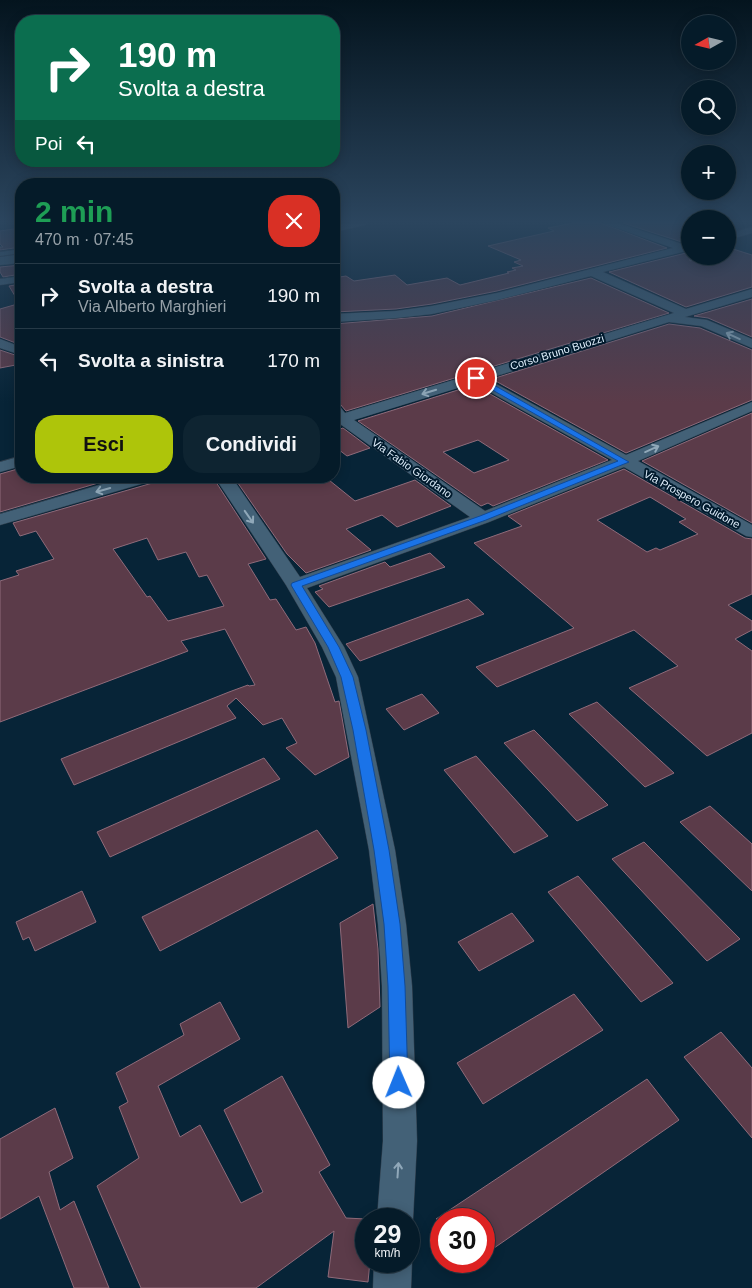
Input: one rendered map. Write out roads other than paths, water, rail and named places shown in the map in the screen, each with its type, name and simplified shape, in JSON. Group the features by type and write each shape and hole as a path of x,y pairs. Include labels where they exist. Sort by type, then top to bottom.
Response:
{"street":[{"path":"340,318 431,310 545,283"},
{"path":"617,283 685,313"},
{"name":"Corso Bruno Buozzi","path":"340,415 476,378 659,320 752,293"},
{"path":"714,304 704,316 714,327"},
{"path":"659,320 690,321 714,327 752,344"},
{"path":"0,343 15,348"},
{"name":"Via Prospero Guidone","path":"476,378 752,532"},
{"path":"296,585 483,518 625,462 752,406"},
{"name":"Via Fabio Giordano","path":"340,419 483,518"},
{"path":"0,467 15,463"},
{"path":"0,520 125,483"},
{"path":"227,483 296,585 333,647 347,677 382,850 392,924 397,986 400,1142 396,1208"},
{"path":"392,1288 393,1273"}]}
